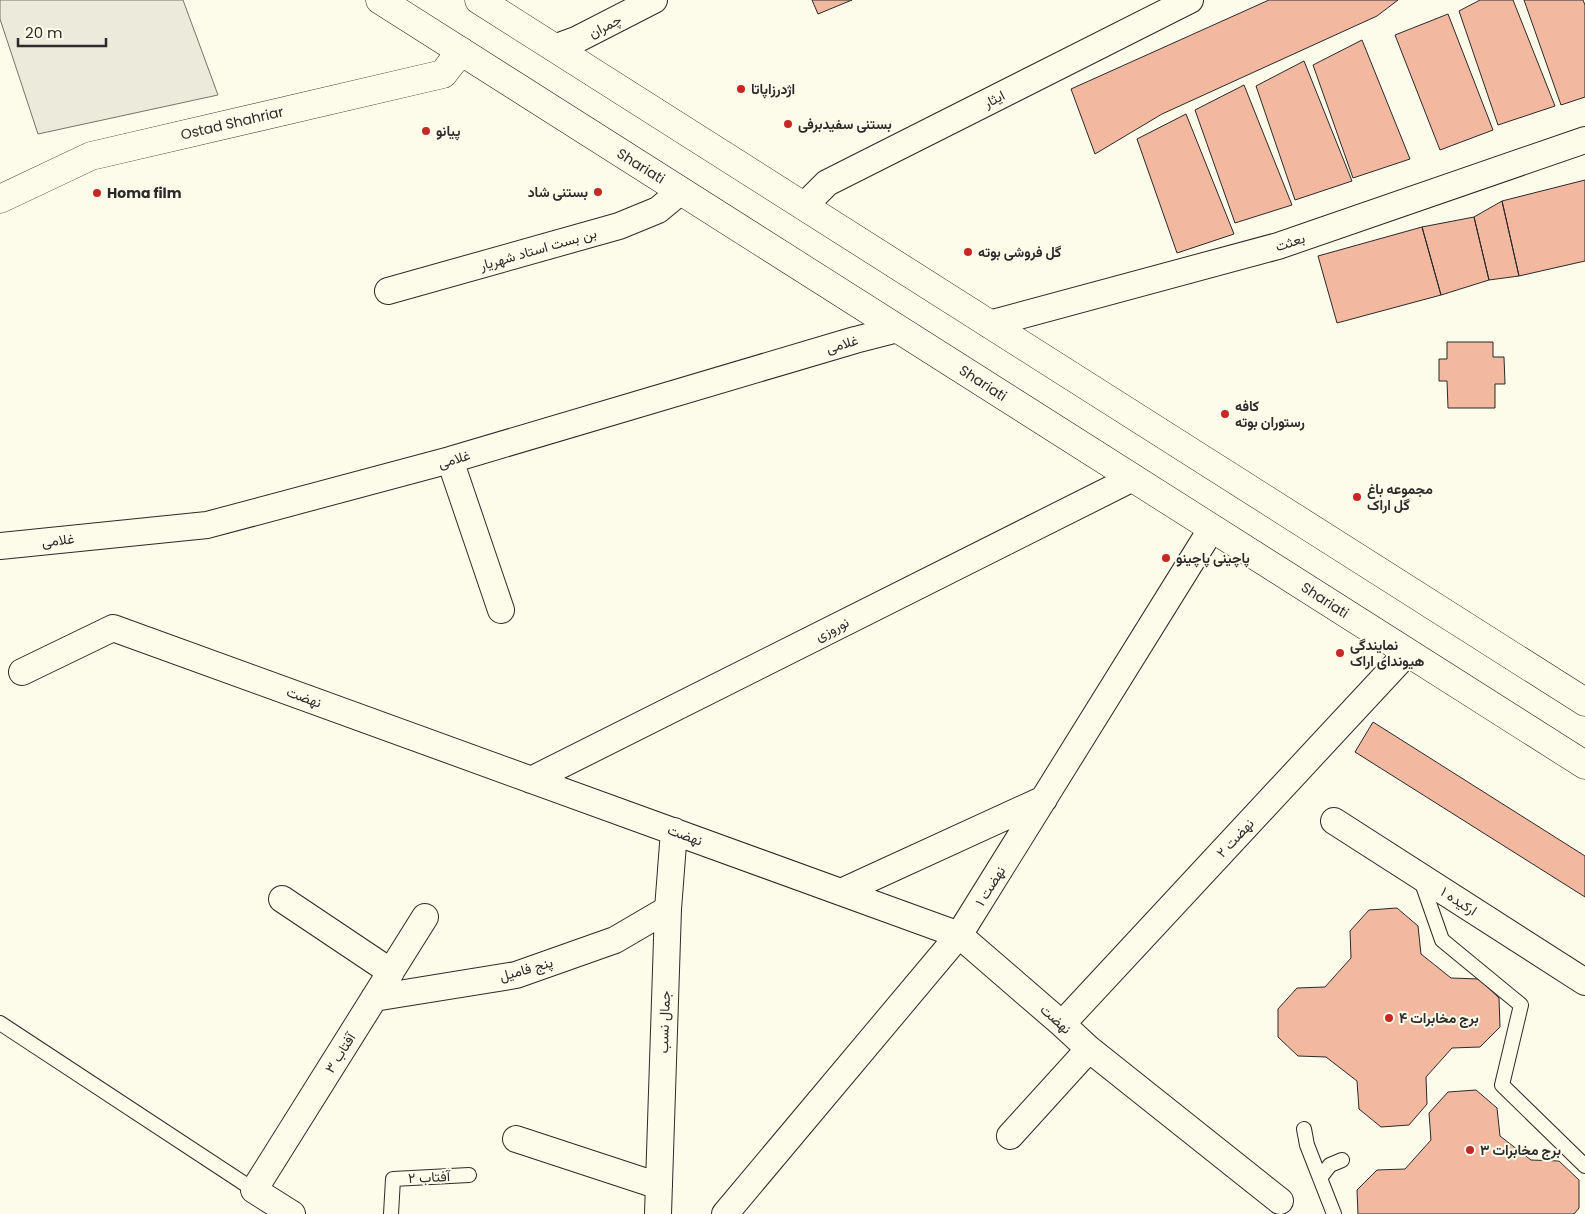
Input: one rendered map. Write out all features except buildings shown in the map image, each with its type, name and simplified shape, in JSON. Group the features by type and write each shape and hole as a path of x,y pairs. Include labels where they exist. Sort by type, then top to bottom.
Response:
{"main road":[{"name":"Shariati","path":"380,0 1585,765"},
{"path":"479,0 1585,702"},
{"name":"Ostad Shahriar","path":"0,199 91,156 442,74 461,51"}],"street":[{"name":"چمران","path":"554,48 576,40 654,0"},
{"name":"ایثار","path":"804,206 827,183 1190,0"},
{"name":"بعثت","path":"989,324 1278,246 1585,140"},
{"name":"بن بست استاد شهریار","path":"388,291 619,226 658,210 681,191"},
{"name":"غلامی","path":"0,546 207,525 450,460 898,329"},
{"path":"450,460 501,610"},
{"name":"نوروزی","path":"531,780 1133,478"},
{"name":"نهضت ۱","path":"725,1214 959,935 1212,528"},
{"name":"نهضت","path":"22,672 113,628 959,935 1089,1049 1280,1201"},
{"name":"نهضت ۲","path":"1062,1024 1407,653"},
{"path":"841,892 1044,800"},
{"name":"ارکیده ۱","path":"1334,821 1585,982"},
{"name":"جمال نسب","path":"658,1214 668,909 674,831"},
{"path":"282,900 391,972"},
{"name":"پنج فامیل","path":"374,998 516,975 615,940 668,909"},
{"name":"آفتاب ۳","path":"254,1190 425,916"},
{"path":"1010,1136 1089,1049"},
{"path":"516,1139 659,1186"},
{"path":"254,1190 292,1214"}],"lane":[{"path":"1420,876 1442,940 1521,1005 1502,1085 1585,1166"},
{"path":"0,1023 254,1190"},
{"path":"1304,1129 1307,1145 1334,1214"},
{"path":"1320,1178 1330,1165 1342,1160"},
{"name":"آفتاب ۲","path":"392,1214 393,1180 469,1175"}],"shaded area":[{"path":"0,0 183,0 218,95 38,134 0,19"}],"place":[{"name":"اژدرزاپاتا","path":"741,89"},
{"name":"بستنی سفیدبرفی","path":"788,124"},
{"name":"پیانو","path":"426,131"},
{"name":"بستنی شاد","path":"598,192"},
{"name":"Homa film","path":"97,193"},
{"name":"گل فروشی بوته","path":"968,252"},
{"name":"کافه رستوران بوته","path":"1225,414"},
{"name":"مجموعه باغ گل اراک","path":"1357,497"},
{"name":"پاچینی پاچینو","path":"1166,558"},
{"name":"نمایندگی هیوندای اراک","path":"1340,653"},
{"name":"برج مخابرات ۴","path":"1389,1018"},
{"name":"برج مخابرات ۳","path":"1470,1150"}]}
